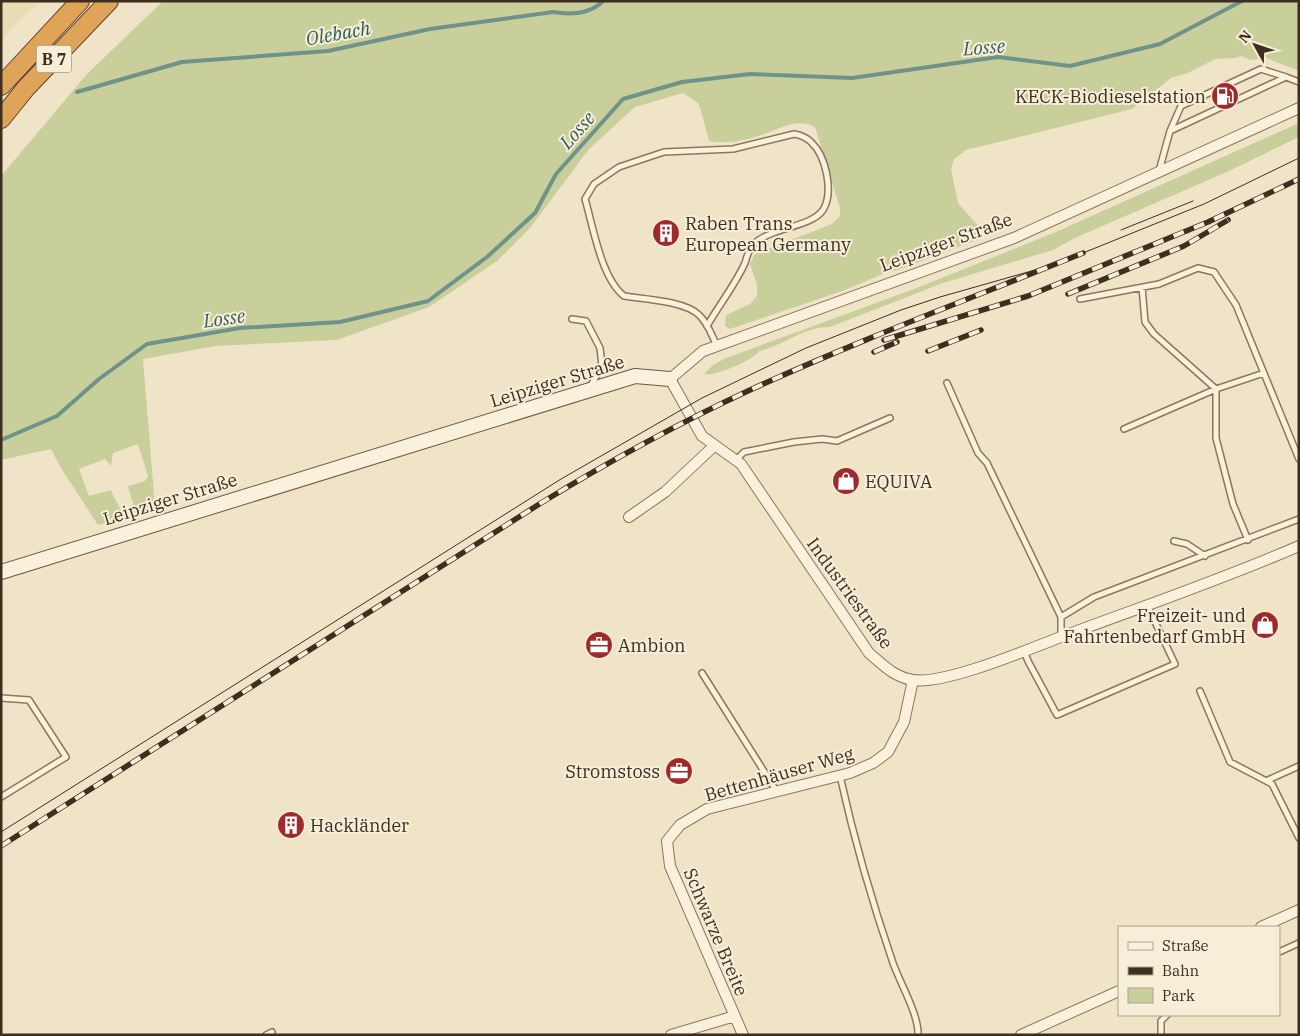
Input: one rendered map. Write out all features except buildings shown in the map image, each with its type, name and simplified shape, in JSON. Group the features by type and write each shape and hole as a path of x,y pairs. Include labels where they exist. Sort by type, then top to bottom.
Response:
{"highway":[{"name":"B 7","path":"1,86 80,1"},
{"name":"B 7","path":"1,119 26,88 110,1"}],"street":[{"name":"Leipziger Straße","path":"1,572 635,376 670,379 703,351 1014,238 1299,108"},
{"name":"Industriestraße","path":"670,379 702,436 742,464 869,653 892,674 913,680 928,680 961,672 1024,651 1299,546"},
{"path":"629,517 665,492 714,446"},
{"name":"Bettenhäuser Weg","path":"667,841 680,825 708,809 840,776 873,763 888,752 904,722 913,680"},
{"name":"Schwarze Breite","path":"667,841 670,866 744,1035"},
{"path":"1263,926 1299,910"},
{"path":"1021,1035 1035,1032 1118,991"},
{"path":"670,1035 735,1016"}],"lane":[{"path":"1159,171 1170,131 1181,106 1261,69 1299,82"},
{"path":"1170,131 1286,77"},
{"path":"707,326 745,263 753,244 770,234 803,223 822,211 829,196 826,175 812,143 802,136 794,134 733,149 664,152 619,167 594,184 585,199 606,270 617,290 624,296 681,306 694,311 707,326 717,346"},
{"path":"1080,299 1159,284 1198,268 1214,272 1236,305 1299,459"},
{"path":"1142,287 1145,322 1154,334 1216,389 1216,438 1233,504 1248,540"},
{"path":"572,319 586,321 600,348 602,366 589,390"},
{"path":"1124,429 1216,389 1264,373"},
{"path":"947,383 978,453 988,463 1061,617 1061,637"},
{"path":"736,461 744,452 822,439 837,441 890,418"},
{"path":"1061,617 1094,597 1299,519"},
{"path":"1174,541 1187,544 1205,556"},
{"path":"1024,651 1058,715 1175,664 1146,605"},
{"path":"702,673 777,792"},
{"path":"1200,691 1230,762 1236,767 1268,780 1272,784 1299,838"},
{"path":"1,698 29,700 66,758 1,797"},
{"path":"1268,780 1299,766"},
{"path":"840,776 853,836 893,963 916,1020 918,1035"},
{"path":"1280,952 1299,943"},
{"path":"1161,1035 1161,1021 1166,1016"},
{"path":"266,1035 272,1032"}],"shaded area":[{"path":"1,1 40,1 1,40"}],"green space":[{"path":"163,1 1299,1 1299,71 1266,58 1250,60 1241,56 1215,59 1188,73 1171,78 1132,109 966,150 954,159 951,169 958,203 980,228 979,239 898,270 887,272 848,289 730,329 725,326 726,315 750,304 757,296 757,285 750,264 755,254 832,224 840,216 840,208 815,127 801,123 787,125 747,139 715,142 709,141 699,104 683,93 635,107 589,149 530,228 497,261 429,307 337,340 216,346 143,359 155,507 133,514 131,506 133,504 128,486 145,481 148,476 138,444 113,453 111,466 105,459 79,469 89,496 111,490 122,513 123,517 98,525 51,449 1,460 1,176 87,74"},
{"path":"1299,123 1299,137 1229,171 1075,238 1053,250 943,283 830,327 803,333 759,351 750,359 724,370 704,374 713,365 726,358 914,289 1056,232"}],"waterway":[{"name":"Olebach","path":"77,92 182,62 328,51 430,29 553,12 586,11 603,1"},
{"name":"Losse","path":"1,440 57,416 99,379 147,344 240,328 340,322 428,301 487,257 535,213 556,174 623,99 682,82 750,74 852,78 998,57 1070,66 1160,44 1242,1"}],"tram line":[{"path":"1,832 561,479 702,398 806,348 901,310 1035,270 1083,253 1204,204 1299,158"},
{"path":"1121,230 1193,201"}],"railway":[{"path":"884,340 1028,296 1208,222 1299,179"},
{"path":"1068,294 1184,246 1228,220"},
{"path":"1,846 541,503 644,444 723,403 791,372 1083,253"},
{"path":"928,351 981,330"},
{"path":"874,352 897,342"}],"place":[{"name":"KECK-Biodieselstation","path":"1225,96"},
{"name":"Raben Trans European Germany","path":"666,233"},
{"name":"EQUIVA","path":"846,481"},
{"name":"Freizeit- und Fahrtenbedarf GmbH","path":"1265,625"},
{"name":"Ambion","path":"599,645"},
{"name":"Stromstoss","path":"679,771"},
{"name":"Hackländer","path":"291,825"}]}
